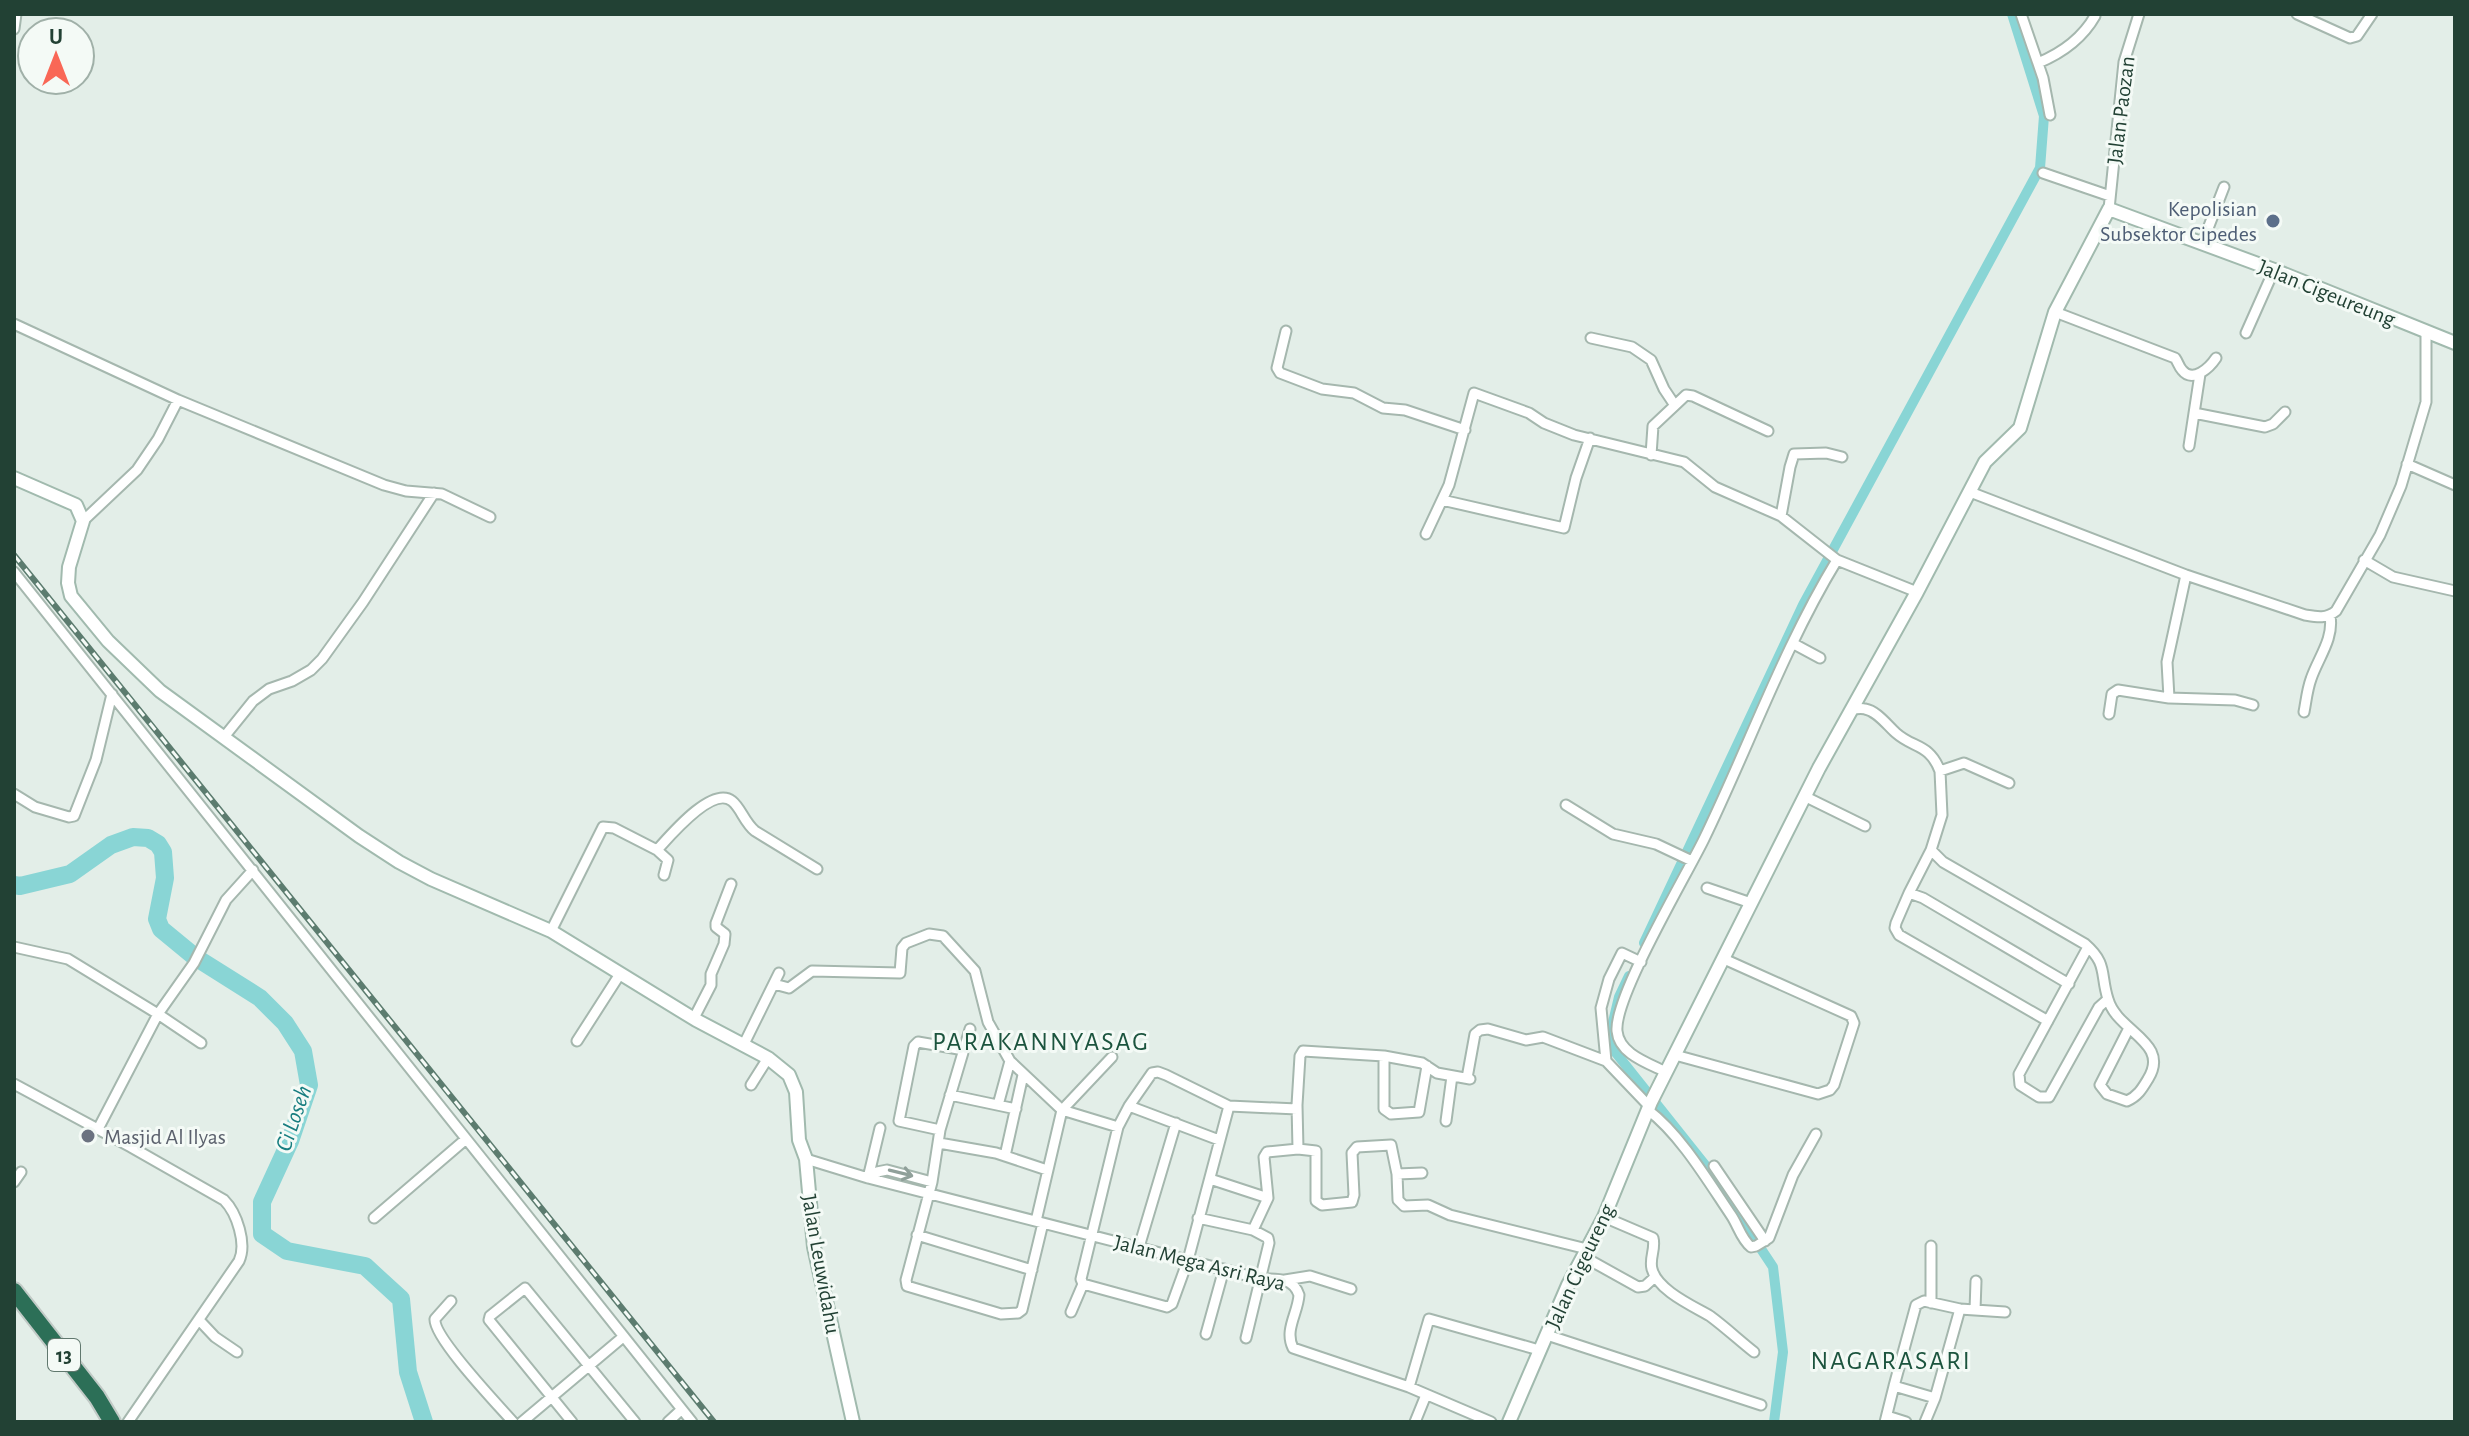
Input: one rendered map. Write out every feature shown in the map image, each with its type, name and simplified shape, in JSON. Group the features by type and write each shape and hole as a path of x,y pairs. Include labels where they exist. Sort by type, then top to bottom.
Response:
{"highway":[{"name":"13","path":"14,1291 97,1397 112,1422"}],"street":[{"path":"14,29 16,14"},
{"path":"2021,14 2049,101 2050,115"},
{"name":"Jalan Paozan","path":"2110,202 2124,62 2139,14"},
{"path":"2297,14 2350,38 2357,36 2372,14"},
{"path":"2038,63 2056,55 2083,36 2095,16"},
{"path":"2043,173 2110,202"},
{"path":"2202,244 2224,187"},
{"name":"Jalan Cigeureung","path":"2110,202 2202,244 2455,343"},
{"name":"Jalan Cigeureng","path":"1509,1422 1539,1350 1604,1217 1651,1102 1804,796 1985,462 2020,428 2055,312 2110,202"},
{"path":"2246,333 2274,270"},
{"path":"2055,312 2175,358 2182,372 2188,375 2200,374"},
{"path":"14,324 178,400 384,485 453,498 490,517"},
{"path":"1286,331 1277,368 1280,373 1322,389 1354,393 1383,408 1405,410 1465,430"},
{"path":"1970,492 2186,575 2305,615 2330,616 2336,611 2380,535 2401,486 2426,402 2426,331"},
{"path":"1591,338 1632,347 1651,360 1674,404"},
{"path":"2189,446 2200,374 2216,358"},
{"path":"1426,534 1453,473 1474,393 1529,413 1556,428 1684,462 1715,487 1781,516 1833,556 1917,592"},
{"path":"1651,455 1653,426 1683,396 1693,396 1768,431"},
{"path":"178,400 158,439 137,470 83,521 69,567 71,596 108,641 160,691 399,862 551,931 694,1018 768,1058 751,1085"},
{"path":"2194,413 2265,427 2285,412"},
{"path":"1442,500 1564,528 1590,438"},
{"path":"1781,516 1794,454 1826,453 1842,457"},
{"path":"2407,464 2455,485"},
{"path":"14,478 76,505 83,521"},
{"path":"224,737 253,701 269,689 311,670 322,659 434,493"},
{"path":"1666,1072 1628,1052 1621,1045 1616,1028 1619,1017 1640,960 1794,644 1833,556"},
{"path":"2364,560 2393,577 2455,591"},
{"path":"14,572 692,1422"},
{"path":"2169,698 2167,662 2186,575"},
{"path":"2304,712 2311,680 2331,629 2330,616"},
{"path":"1794,644 1820,658"},
{"path":"2109,714 2112,694 2118,690 2169,698 2227,699 2253,705"},
{"path":"14,794 35,807 74,816 96,760 112,694"},
{"path":"1852,709 1866,709 1877,715 1897,734 1923,749 1940,771 1942,815 1931,850 1896,923 1899,935 2048,1021"},
{"path":"1940,771 1964,763 2009,783"},
{"path":"1804,796 1865,826"},
{"path":"657,850 695,811 709,802 725,798 732,800 755,831 817,869"},
{"path":"1566,805 1613,834 1656,844 1690,860"},
{"path":"551,931 601,828 611,826 657,850 668,860 664,875"},
{"path":"1931,850 1943,862 2088,947 2100,963 2108,999 2122,1022 2129,1028 2147,1046 2155,1061 2154,1069 2138,1095 2127,1101 2107,1094 2100,1085 2129,1028"},
{"path":"98,1129 158,1014 200,953 226,900 253,870"},
{"path":"694,1018 711,985 711,974 724,944 725,934 716,927 716,923 731,884"},
{"path":"1707,888 1751,903"},
{"path":"1909,893 1923,898 2069,984"},
{"path":"774,984 789,988 812,971 900,973 902,948 906,943 929,934 943,936 975,971 988,1022 1010,1061 1062,1110 1118,1127"},
{"path":"14,947 62,956 201,1043"},
{"path":"2088,947 2018,1077 2020,1085 2043,1098 2049,1097 2099,1007 2108,999"},
{"path":"1606,1061 1601,1008 1622,953 1640,960"},
{"path":"1675,1055 1818,1094 1834,1085 1854,1023 1851,1016 1724,959"},
{"path":"743,1046 779,973"},
{"path":"577,1041 620,974"},
{"path":"970,1029 940,1130 932,1182 906,1280 907,1286 1010,1315 1022,1310 1032,1270 1047,1170 1062,1110 1112,1057"},
{"path":"1298,1149 1297,1109 1300,1056 1303,1051 1384,1056 1422,1063 1437,1073 1469,1078 1475,1034 1488,1029 1526,1040 1543,1037 1606,1061 1651,1102 1658,1118 1709,1182 1733,1217 1746,1244 1751,1247 1772,1233 1793,1175 1816,1134"},
{"path":"940,1130 899,1121 914,1046 918,1042 964,1050"},
{"path":"1384,1056 1384,1109 1391,1114 1419,1112 1427,1066"},
{"name":"Jalan Leuwidahu","path":"768,1058 789,1075 796,1092 799,1140 806,1159 814,1247 853,1422"},
{"path":"998,1105 1010,1061"},
{"path":"1071,1312 1083,1284 1081,1279 1118,1127 1152,1073 1158,1072 1229,1106 1297,1109"},
{"path":"1005,1156 1023,1075"},
{"path":"1446,1121 1452,1076"},
{"path":"14,1084 224,1200 234,1212 242,1255 128,1422"},
{"path":"950,1095 1016,1109"},
{"path":"1129,1106 1219,1140"},
{"path":"1083,1284 1167,1307 1172,1304 1188,1260 1229,1106"},
{"path":"1139,1247 1176,1123"},
{"path":"871,1178 880,1128"},
{"path":"374,1218 466,1139"},
{"path":"939,1143 1005,1156 1047,1170"},
{"path":"1253,1230 1268,1198 1265,1154 1274,1150 1314,1150 1317,1153 1316,1201 1319,1204 1352,1202 1352,1153 1357,1147 1391,1145 1398,1200 1404,1206 1428,1205 1450,1215 1586,1253 1638,1287 1645,1286 1655,1277"},
{"name":"Jalan Mega Asri Raya","path":"806,1159 1261,1279 1285,1280 1294,1285 1299,1295 1289,1334 1293,1348 1409,1387 1491,1422"},
{"path":"1714,1166 1761,1243"},
{"path":"871,1178 877,1172 887,1170 932,1182"},
{"path":"14,1182 21,1172"},
{"path":"1397,1174 1422,1173"},
{"path":"1210,1179 1268,1198"},
{"path":"1604,1217 1653,1238 1655,1247 1651,1264 1655,1277 1754,1352"},
{"path":"1198,1218 1253,1230 1269,1240 1246,1338"},
{"path":"917,1235 1032,1270"},
{"path":"1931,1246 1931,1303"},
{"path":"1206,1334 1224,1269"},
{"path":"1285,1280 1310,1276 1351,1289"},
{"path":"1975,1310 1976,1281"},
{"path":"572,1422 491,1323 490,1316 525,1288 635,1422"},
{"path":"451,1301 435,1319 435,1328 513,1422"},
{"path":"1906,1422 1886,1419 1916,1305 1924,1301 1960,1309 2005,1312"},
{"path":"1925,1422 1935,1398 1960,1309"},
{"path":"1409,1387 1429,1319 1539,1350"},
{"path":"199,1320 215,1337 237,1352"},
{"path":"1547,1335 1761,1405"},
{"path":"522,1422 623,1337"},
{"path":"1894,1386 1935,1398"},
{"path":"1415,1422 1426,1395"},
{"path":"668,1422 681,1410"}],"waterway":[{"path":"1644,943 1803,605 2040,168 2044,116 2012,14"},
{"name":"Ci Loseh","path":"14,885 70,874 111,845 133,837 148,838 158,844 163,852 165,878 157,919 161,929 195,957 260,998 285,1023 303,1051 309,1085 290,1141 262,1202 262,1234 287,1251 365,1266 401,1299 408,1372 424,1422"},
{"path":"1629,976 1619,997 1608,1043 1706,1166 1773,1267 1783,1352 1774,1422"}],"railway":[{"path":"14,555 714,1422"}],"place":[{"name":"Kepolisian Subsektor Cipedes","path":"2273,221"},
{"name":"Masjid Al Ilyas","path":"88,1136"}],"district":[{"name":"PARAKANNYASAG","path":"1041,1041"},
{"name":"NAGARASARI","path":"1891,1360"}]}
